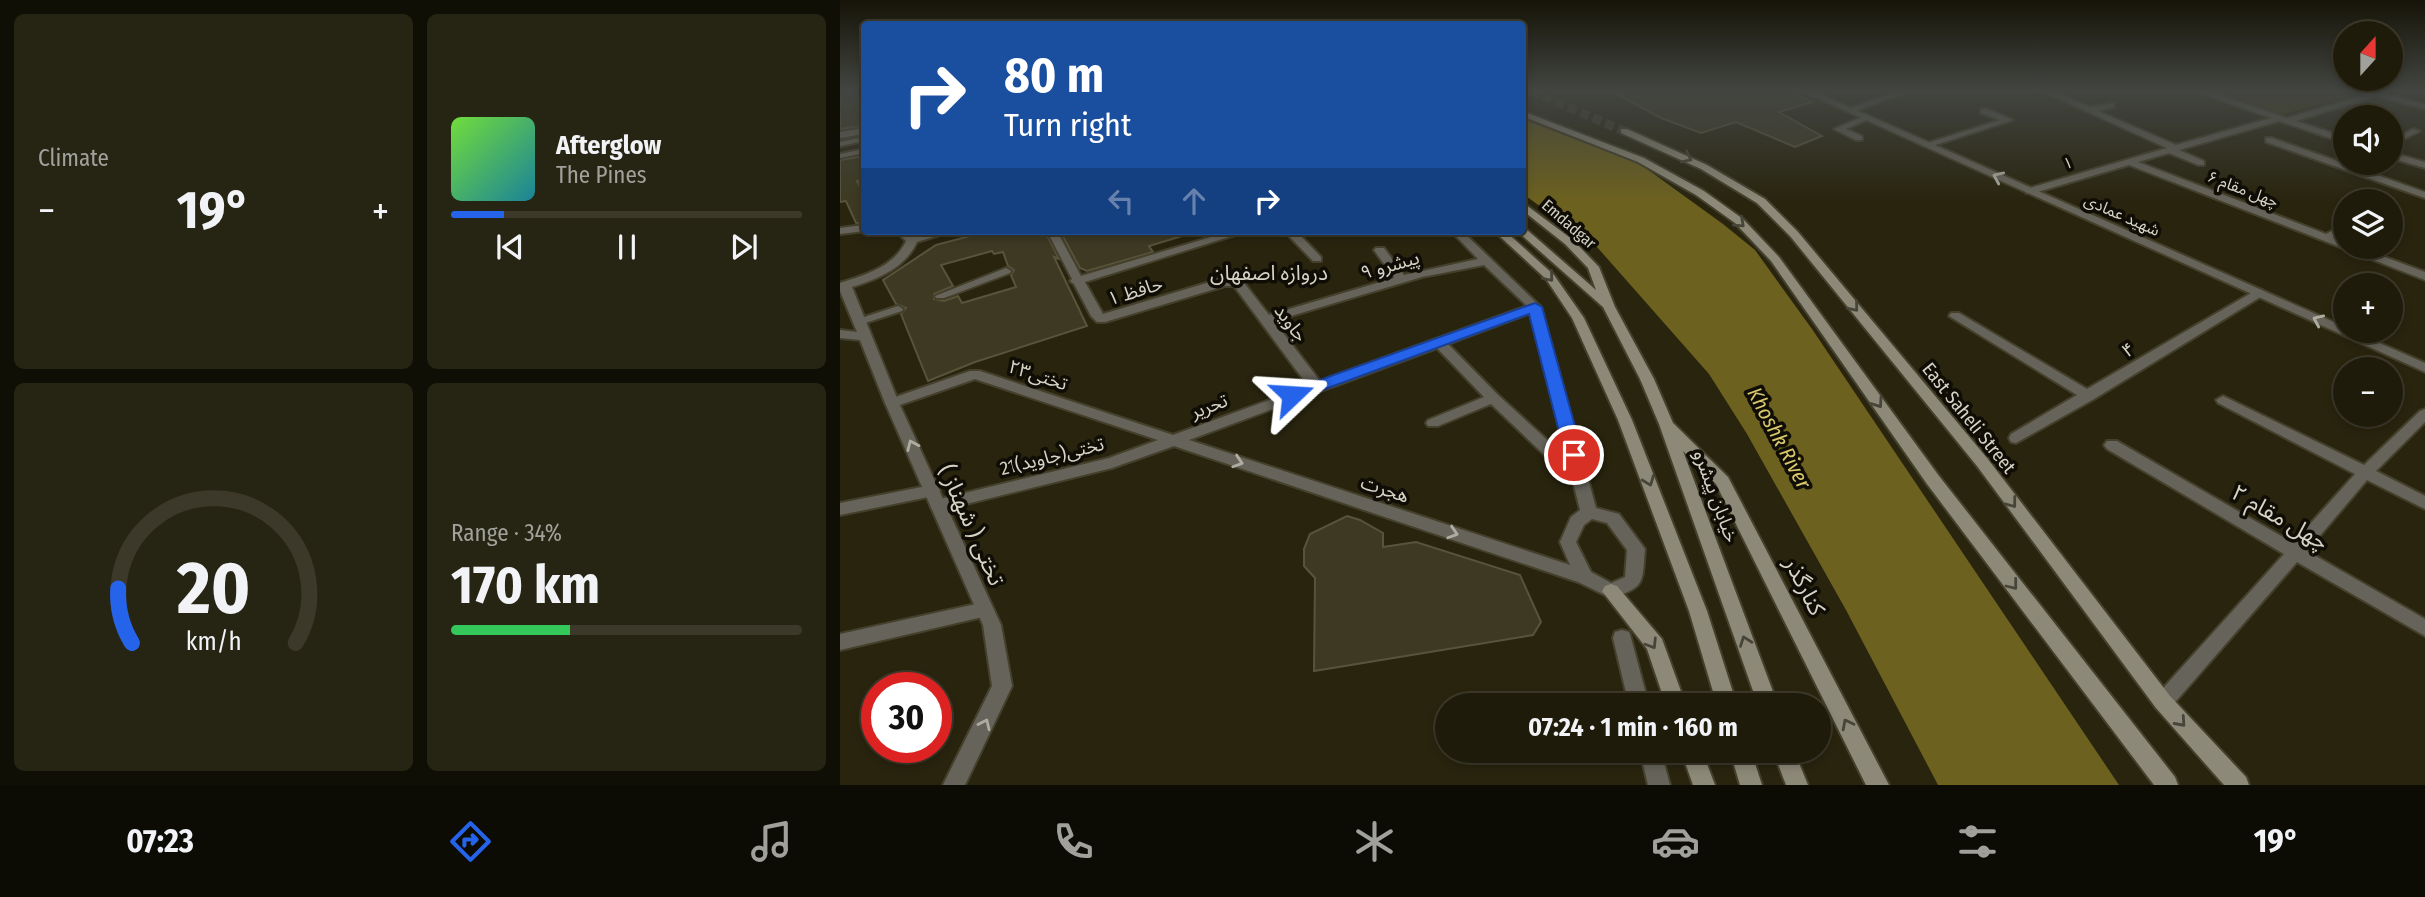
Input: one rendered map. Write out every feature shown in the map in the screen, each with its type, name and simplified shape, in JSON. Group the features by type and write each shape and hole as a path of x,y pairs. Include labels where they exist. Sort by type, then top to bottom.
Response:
{"main road":[{"path":"1559,128 1641,160 1700,193 1739,221 1775,259 1933,480 2167,785"},
{"name":"East Saheli Street","path":"1624,131 1716,173 1761,201 1794,234 1982,462 2163,702 2238,785"},
{"name":"Emdadgar","path":"1526,208 1569,242 1593,267 1609,307"},
{"path":"1526,234 1609,307"},
{"path":"1503,235 1550,277 1577,318 1625,420 1698,611 1723,693"},
{"name":"خیابان پیشرو","path":"1609,307 1647,379 1666,424 1764,693"},
{"name":"کنارگذر","path":"1666,424 1722,481 1878,785"},
{"path":"1611,591 1655,645 1672,693"},
{"path":"1696,763 1704,785"},
{"path":"1745,763 1751,785"},
{"path":"1789,763 1797,785"}],"street":[{"path":"1842,128 1838,129 1859,138"},
{"name":"شهید عمادی","path":"1888,128 2425,368"},
{"path":"1927,145 1984,128"},
{"path":"2129,128 2201,163"},
{"name":"۱","path":"2029,191 2252,128"},
{"path":"2305,128 2333,136"},
{"path":"840,135 861,132"},
{"path":"2269,140 2425,195"},
{"path":"2403,159 2425,165"},
{"name":"چهل مقام ۶","path":"2129,162 2333,240"},
{"path":"840,231 861,228"},
{"path":"2327,238 2333,234"},
{"path":"906,235 912,240"},
{"path":"912,240 932,235"},
{"name":"حافظ ۱","path":"1054,235 1076,281 1101,319 1224,282 1237,282"},
{"path":"1076,281 1231,235"},
{"path":"1294,235 1317,259"},
{"path":"1460,235 1535,307 1590,512"},
{"path":"842,286 897,261 909,250 912,240"},
{"path":"1380,250 1402,280"},
{"name":"چهل مقام ۶","path":"2381,259 2425,276"},
{"name":"پیشرو ۹","path":"1265,320 1337,296 1431,271 1485,261"},
{"name":"جاوید","path":"1237,282 1316,386"},
{"name":"تختی ( شهناز )","path":"842,286 992,625 1002,686 954,785"},
{"name":"۴","path":"2016,438 2258,293"},
{"name":"تحریر","path":"1173,440 1535,307"},
{"path":"1955,316 2089,396"},
{"path":"840,334 862,329"},
{"path":"1439,342 1493,398 1581,480"},
{"name":"تختی۲۳","path":"892,403 975,374 1173,440"},
{"path":"1433,422 1493,398"},
{"path":"2222,400 2425,503"},
{"path":"2163,702 2365,473 2425,414"},
{"name":"21تختی(جاوید)","path":"840,509 935,498 1112,463 1173,440"},
{"name":"هجرت","path":"1173,440 1584,577"},
{"name":"چهل مقام ۲","path":"2112,445 2425,628"},
{"path":"1590,512 1613,518 1636,550 1633,581 1611,591 1584,577 1568,542 1577,521 1590,512"},
{"path":"840,642 985,610"},
{"path":"1622,638 1636,693"},
{"path":"1654,763 1659,785"}],"lane":[{"path":"2403,138 2416,131"},
{"path":"840,144 861,140"},
{"path":"840,156 861,152"},
{"path":"940,296 1006,271"},
{"path":"862,329 898,309"}],"water":[{"name":"Khoshk River","path":"1526,128 1545,128 1640,164 1755,250 1812,329 2119,785 1938,785 1846,610 1747,434 1709,374 1597,247 1526,196"}],"building":[{"path":"1687,128 1718,128 1701,133"},
{"path":"1749,128 1807,128 1822,136 1795,147"},
{"path":"861,156 861,180 857,181 861,188 861,223 856,223 846,201 840,202 840,160"},
{"path":"974,235 1047,235 1059,259 1054,257 1087,326 975,362 928,381 901,314 906,308 896,304 883,280 936,245","holes":["992,251 994,254 1003,252 1008,266 1014,270 1011,275 1016,287 962,303 958,296 944,301 934,299 934,294 953,286 941,265"]},
{"path":"1062,235 1182,235 1149,246 1153,252 1087,271 1080,268"},
{"path":"1347,516 1383,533 1383,547 1416,542 1520,575 1541,622 1533,635 1314,671 1315,578 1304,566 1304,549 1310,534"}],"tunnel":[{"path":"1616,128 1624,131"}],"district":[{"name":"دروازه اصفهان","path":"1269,273"}],"route":[{"path":"1292,395 1535,307 1574,455"}]}
